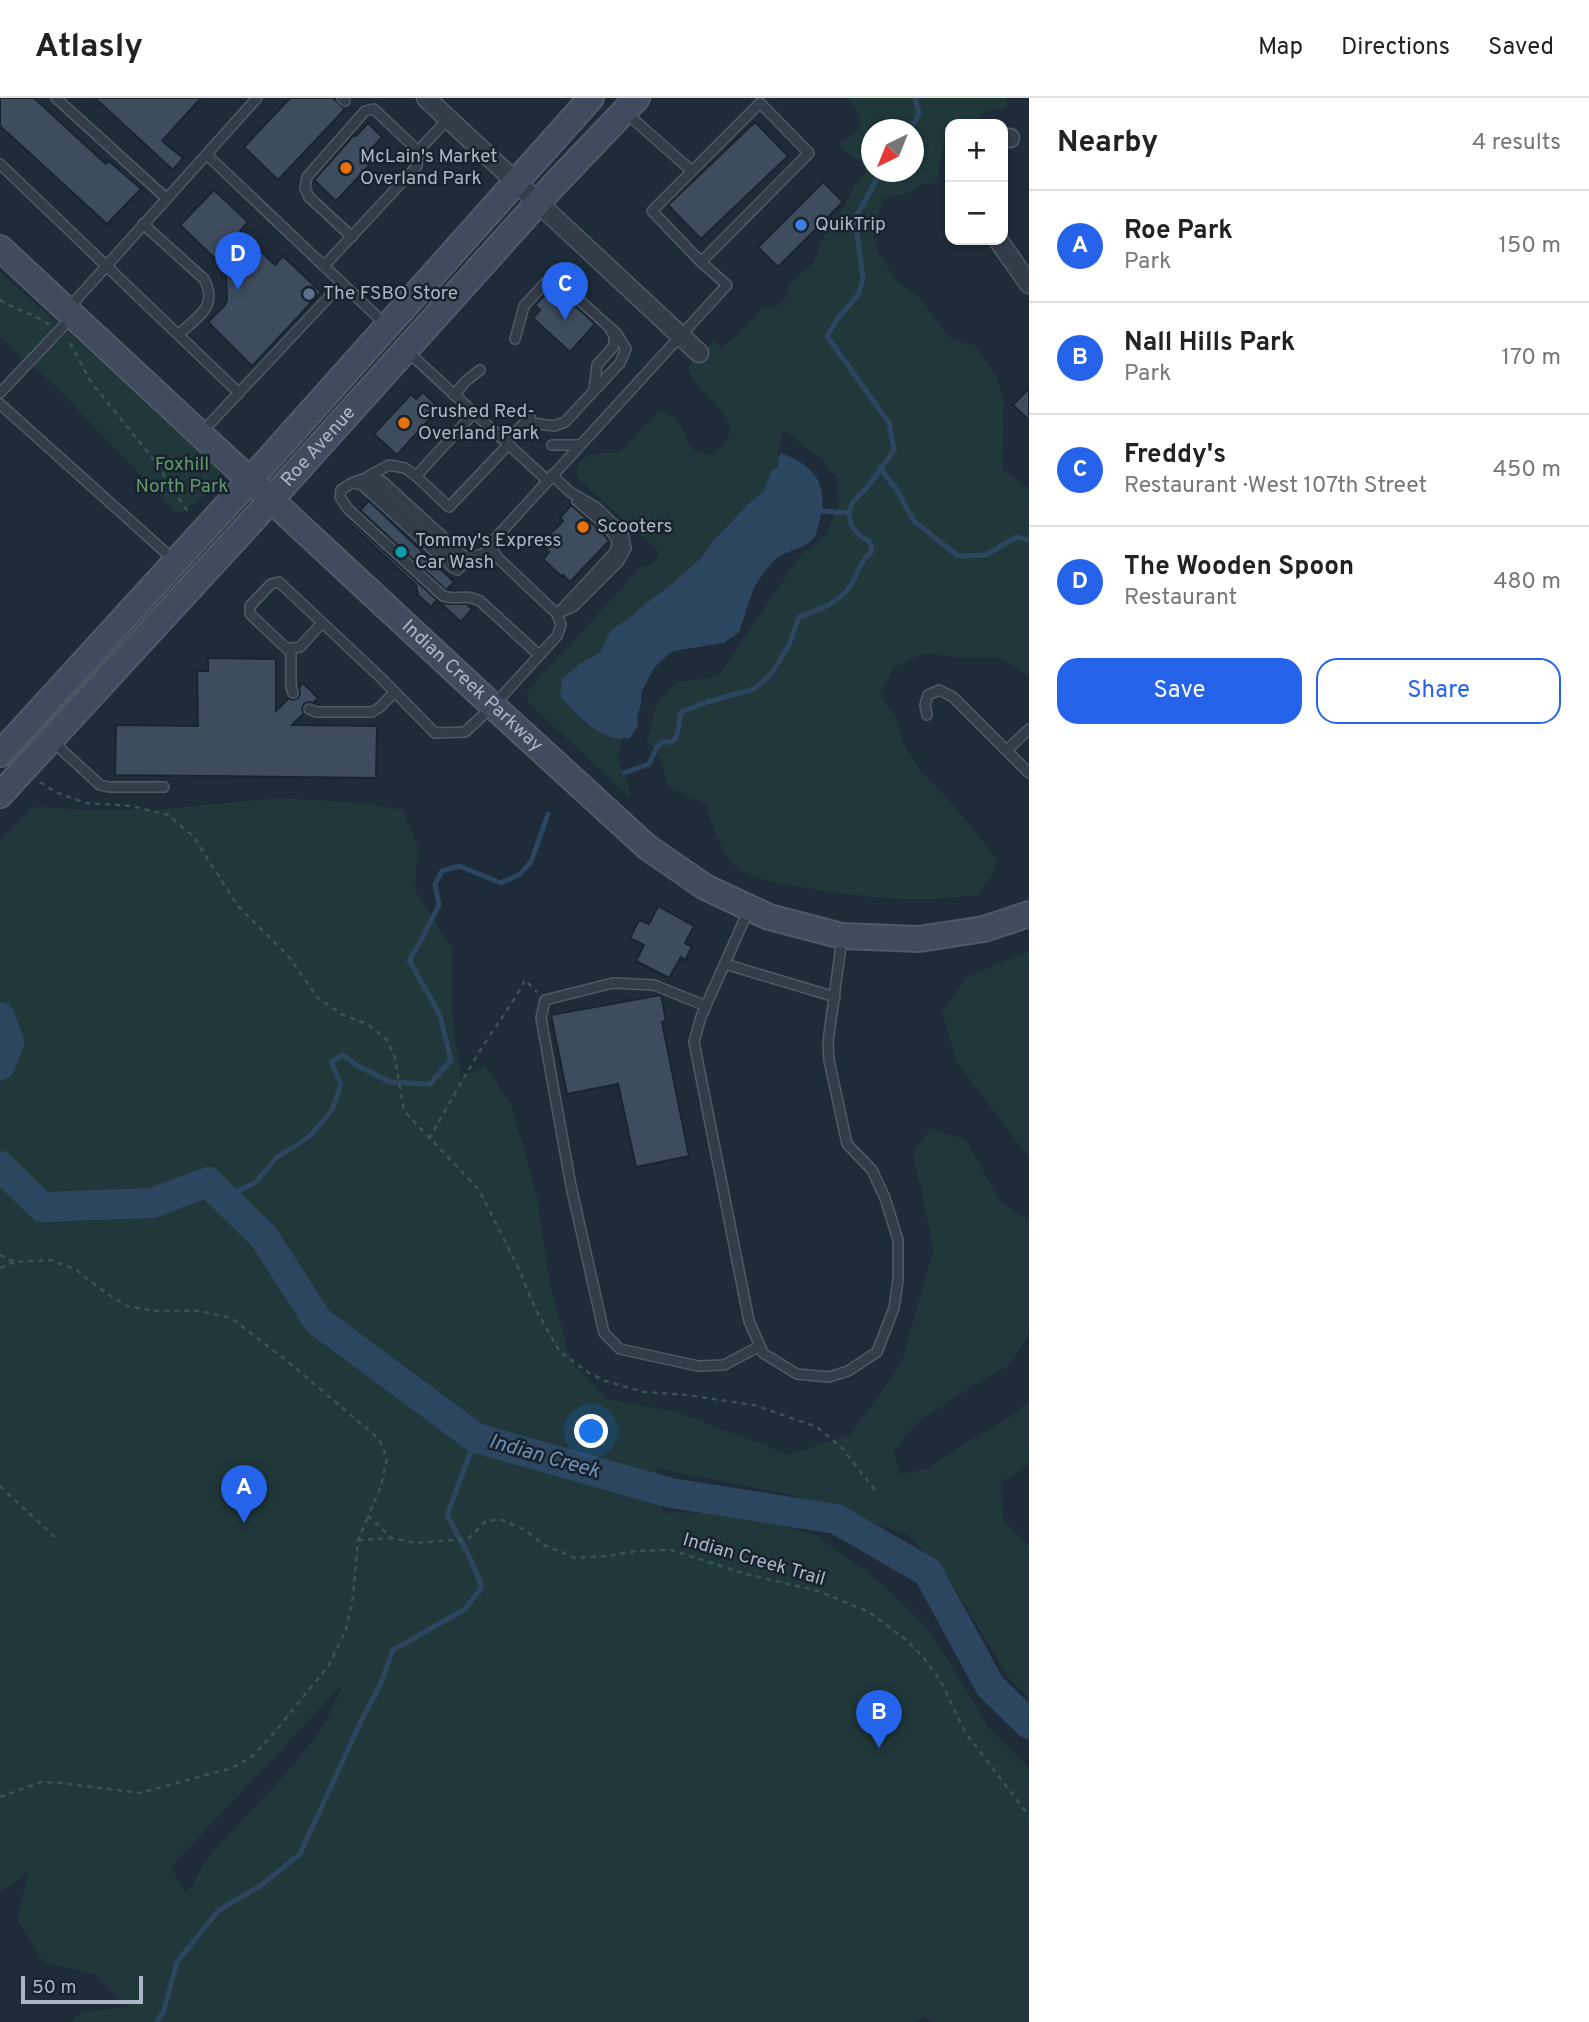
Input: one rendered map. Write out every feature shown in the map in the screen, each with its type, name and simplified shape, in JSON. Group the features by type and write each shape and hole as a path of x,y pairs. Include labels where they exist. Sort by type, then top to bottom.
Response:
{"main road":[{"name":"Roe Avenue","path":"0,754 250,480 591,98"},
{"name":"Roe Avenue","path":"0,795 631,104"},
{"name":"Indian Creek Parkway","path":"0,248 65,320 200,434 647,847 705,887 769,917 842,936 919,939 984,929 1029,914"}],"street":[{"path":"426,98 699,353"},
{"path":"1002,245 1029,284"}],"lane":[{"path":"56,98 166,198"},
{"path":"0,393 65,320 107,265 257,98"},
{"path":"322,623 300,647 287,649 250,614 250,606 271,584 279,582 395,692 435,733 465,732 493,706 558,636 561,625 557,614 499,559 493,551 492,542 726,285 701,262 652,211 760,103 809,153 701,262"},
{"path":"631,104 692,171"},
{"path":"352,237 309,197 307,177 365,111 374,109 418,151"},
{"path":"324,266 417,166 418,151 448,119"},
{"path":"207,155 387,326"},
{"path":"0,164 239,393"},
{"path":"144,224 204,279 208,287 209,305 179,334"},
{"path":"515,339 524,306 545,283 554,279 617,334 624,343 625,354 620,363 565,422 559,425 525,417 507,443 449,507 405,468 389,465 341,489 340,497 348,509 443,596 451,599 466,596 480,601 539,655"},
{"path":"200,434 342,284"},
{"path":"593,392 597,365 614,346 614,335 608,326"},
{"path":"406,350 507,443 570,491 617,540 617,547 557,614"},
{"path":"454,395 480,370"},
{"path":"0,404 175,561"},
{"path":"416,476 474,413"},
{"path":"552,445 579,445"},
{"path":"360,480 382,481 466,560"},
{"path":"360,480 362,485 453,568 457,570 466,560 493,551"},
{"path":"291,648 293,693"},
{"path":"927,715 925,705 928,695 939,690 953,697 1029,773"},
{"path":"309,709 316,712 372,712 395,692"},
{"path":"1007,750 1029,729"},
{"path":"51,740 100,785 164,787"},
{"path":"750,908 701,1017 694,1042 749,1321 763,1353 797,1374 829,1377 848,1371 877,1352 894,1308 898,1280 898,1240 885,1198 872,1170 847,1144 830,1060 828,1042 842,936"},
{"path":"725,964 835,997"},
{"path":"706,1006 654,985 613,983 545,1000 541,1018 571,1186 604,1333 620,1349 698,1366 724,1366 760,1346"}],"path":[{"path":"0,300 47,322 65,320 71,343 91,383 154,460 192,517"},
{"path":"24,769 55,792 86,803 131,806 168,815 193,836 238,906 289,957 318,998 343,1015 369,1025 387,1040 395,1058 404,1111 479,1191 518,1267 536,1310 560,1352 589,1373 618,1385 644,1392 754,1405 817,1427 841,1447 875,1490"},
{"path":"429,1139 481,1049 526,980 545,1000"},
{"path":"0,1255 14,1262"},
{"path":"0,1268 14,1262 50,1260 75,1269 127,1306 156,1311 200,1311 232,1318 379,1439 387,1458 381,1486 358,1540 353,1597 346,1630 328,1665 253,1756 232,1768 140,1793 41,1782 0,1797"},
{"path":"0,1486 57,1539"},
{"path":"368,1516 392,1538"},
{"name":"Indian Creek Trail","path":"392,1538 415,1543 468,1539 485,1522 500,1518 525,1530 544,1545 575,1558 671,1550 746,1574 818,1591 869,1612 905,1639 923,1657 942,1682 965,1732 1029,1816"},
{"path":"358,1540 392,1538"}],"green space":[{"path":"848,98 1005,98 1007,102 1006,107 985,112 978,119 945,119 945,148 936,183 924,184 911,192 883,199 873,238 881,257 896,280 919,296 954,341 975,345 997,378 1004,401 1002,469 1029,487 1029,676 999,658 960,658 927,653 894,667 879,695 895,715 903,742 918,767 956,808 997,859 992,876 978,895 931,899 864,896 775,882 746,873 728,858 714,830 706,804 667,787 662,761 647,740 656,705 678,682 718,677 802,553 825,538 839,504 837,477 819,457 783,430 777,459 779,465 772,471 759,497 748,504 713,540 702,557 672,585 611,630 604,648 589,657 593,728 622,739 617,759 629,786 629,797 528,702 526,694 642,566 649,566 656,560 658,551 577,478 576,469 579,463 583,458 597,454 620,452 651,420 663,412 677,422 695,450 711,455 724,443 729,432 728,422 695,382 688,371 689,366 713,341 721,347 733,339 762,309 776,307 786,297 789,284 814,262 821,242 861,178 861,182 924,182 924,119 861,119 861,164 840,147 841,141 854,134 859,127 858,113"},
{"name":"Foxhill North Park","path":"0,272 218,466 221,485 178,514 53,384 0,337"},
{"path":"278,798 350,802 402,809 418,847 415,890 452,948 452,1017 461,1077 486,1065 512,1107 537,1196 550,1283 571,1362 608,1399 677,1412 790,1455 851,1434 901,1364 933,1251 912,1154 931,1128 966,1140 1001,1203 1029,1220 1029,1333 1010,1365 916,1424 894,1451 900,1474 926,1469 1010,1417 1029,1401 1029,1464 1001,1482 1003,1519 1029,1546 1029,1698 1008,1677 945,1572 908,1535 795,1496 656,1468 662,1512 740,1514 816,1535 879,1581 929,1629 989,1728 1029,1768 1029,2022 931,2022 924,2015 916,2022 70,2022 82,2012 128,2007 94,1974 44,1963 17,1920 28,1872 0,1893 0,840 32,807 153,810","holes":["341,1686 319,1731 284,1776 209,1857 186,1894 171,1867"]},
{"path":"1029,951 1029,1158 956,1061 942,1011 967,977"}],"water":[{"path":"781,453 802,463 820,485 822,506 814,537 803,546 776,559 766,570 752,592 739,632 724,643 673,651 654,668 641,693 638,726 630,738 610,737 591,726 560,696 562,679 600,652 611,630 671,585 702,557 713,540 763,492 772,470 778,467 777,459"}],"building":[{"path":"0,98 34,98 106,164 109,161 141,189 107,224 0,126"},
{"path":"95,98 201,98 162,141 183,158 173,170"},
{"path":"290,98 333,98 345,109 278,180 244,147"},
{"path":"755,122 788,156 701,239 668,205"},
{"name":"McLain's Market Overland Park","path":"368,123 382,137 371,149 378,156 336,201 314,180"},
{"name":"QuikTrip","path":"823,182 843,202 778,267 758,247"},
{"path":"214,190 248,222 240,231 275,265 283,256 321,292 252,366 208,322 227,300 226,269 180,225"},
{"path":"558,290 595,324 570,352 533,318 540,310 535,305 548,292 553,296"},
{"path":"1029,388 1029,420 1013,405"},
{"name":"Crushed Red- Overland Park","path":"423,392 436,405 431,410 435,413 397,455 374,434 411,394 416,399"},
{"path":"369,501 454,582 448,588 451,591 446,590 360,510"},
{"path":"571,505 609,541 570,582 543,559 549,552 541,544 563,521 560,518"},
{"path":"351,521 437,600 431,607 418,595 416,585 349,523"},
{"path":"438,601 466,604 472,609 461,622"},
{"path":"208,658 276,659 276,711 289,698 298,698 299,688 303,683 318,698 313,703 304,704 304,713 292,725 377,726 376,778 115,775 116,725 198,726 197,671 208,671"},
{"path":"658,906 694,926 685,943 692,947 685,960 681,957 669,978 636,961 644,945 630,938 639,920 649,924"},
{"path":"661,995 666,1021 662,1022 689,1156 636,1167 618,1084 567,1094 551,1015"}],"waterway":[{"path":"915,98 919,113 916,119"},
{"path":"624,773 649,764 657,747 676,738 681,712 754,689 771,674 789,645 799,617 841,597 872,551 870,542 855,531 849,515 853,502 894,450 889,423 827,336 858,295 863,279 855,218 875,182"},
{"path":"880,468 897,490 914,521 958,556 986,555 1016,537 1029,540"},
{"path":"821,511 850,513"},
{"path":"212,1187 237,1192 256,1182 276,1158 310,1136 332,1110 341,1084 331,1062 343,1055 390,1082 430,1084 451,1060 440,1015 409,960 439,905 435,884 442,871 459,866 501,883 520,874 531,862 548,814"},
{"name":"Indian Creek","path":"0,1017 9,1043 0,1065"},
{"name":"Indian Creek","path":"0,1166 42,1207 152,1203 208,1182 264,1237 318,1321 476,1438 671,1493 836,1519 928,1572 990,1686 1029,1724"},
{"path":"156,2022 163,2013 177,1962 218,1911 260,1886 300,1854 381,1683 393,1650 465,1609 482,1587 447,1515 476,1438"}],"place":[{"name":"McLain's Market Overland Park","path":"346,168"},
{"name":"QuikTrip","path":"801,225"},
{"name":"The Wooden Spoon","path":"238,290"},
{"name":"The FSBO Store","path":"309,294"},
{"name":"Freddy's","path":"565,320"},
{"name":"Crushed Red- Overland Park","path":"404,423"},
{"name":"Scooters","path":"583,527"},
{"name":"Tommy's Express Car Wash","path":"401,552"},
{"name":"Roe Park","path":"244,1523"},
{"name":"Nall Hills Park","path":"879,1748"}]}
